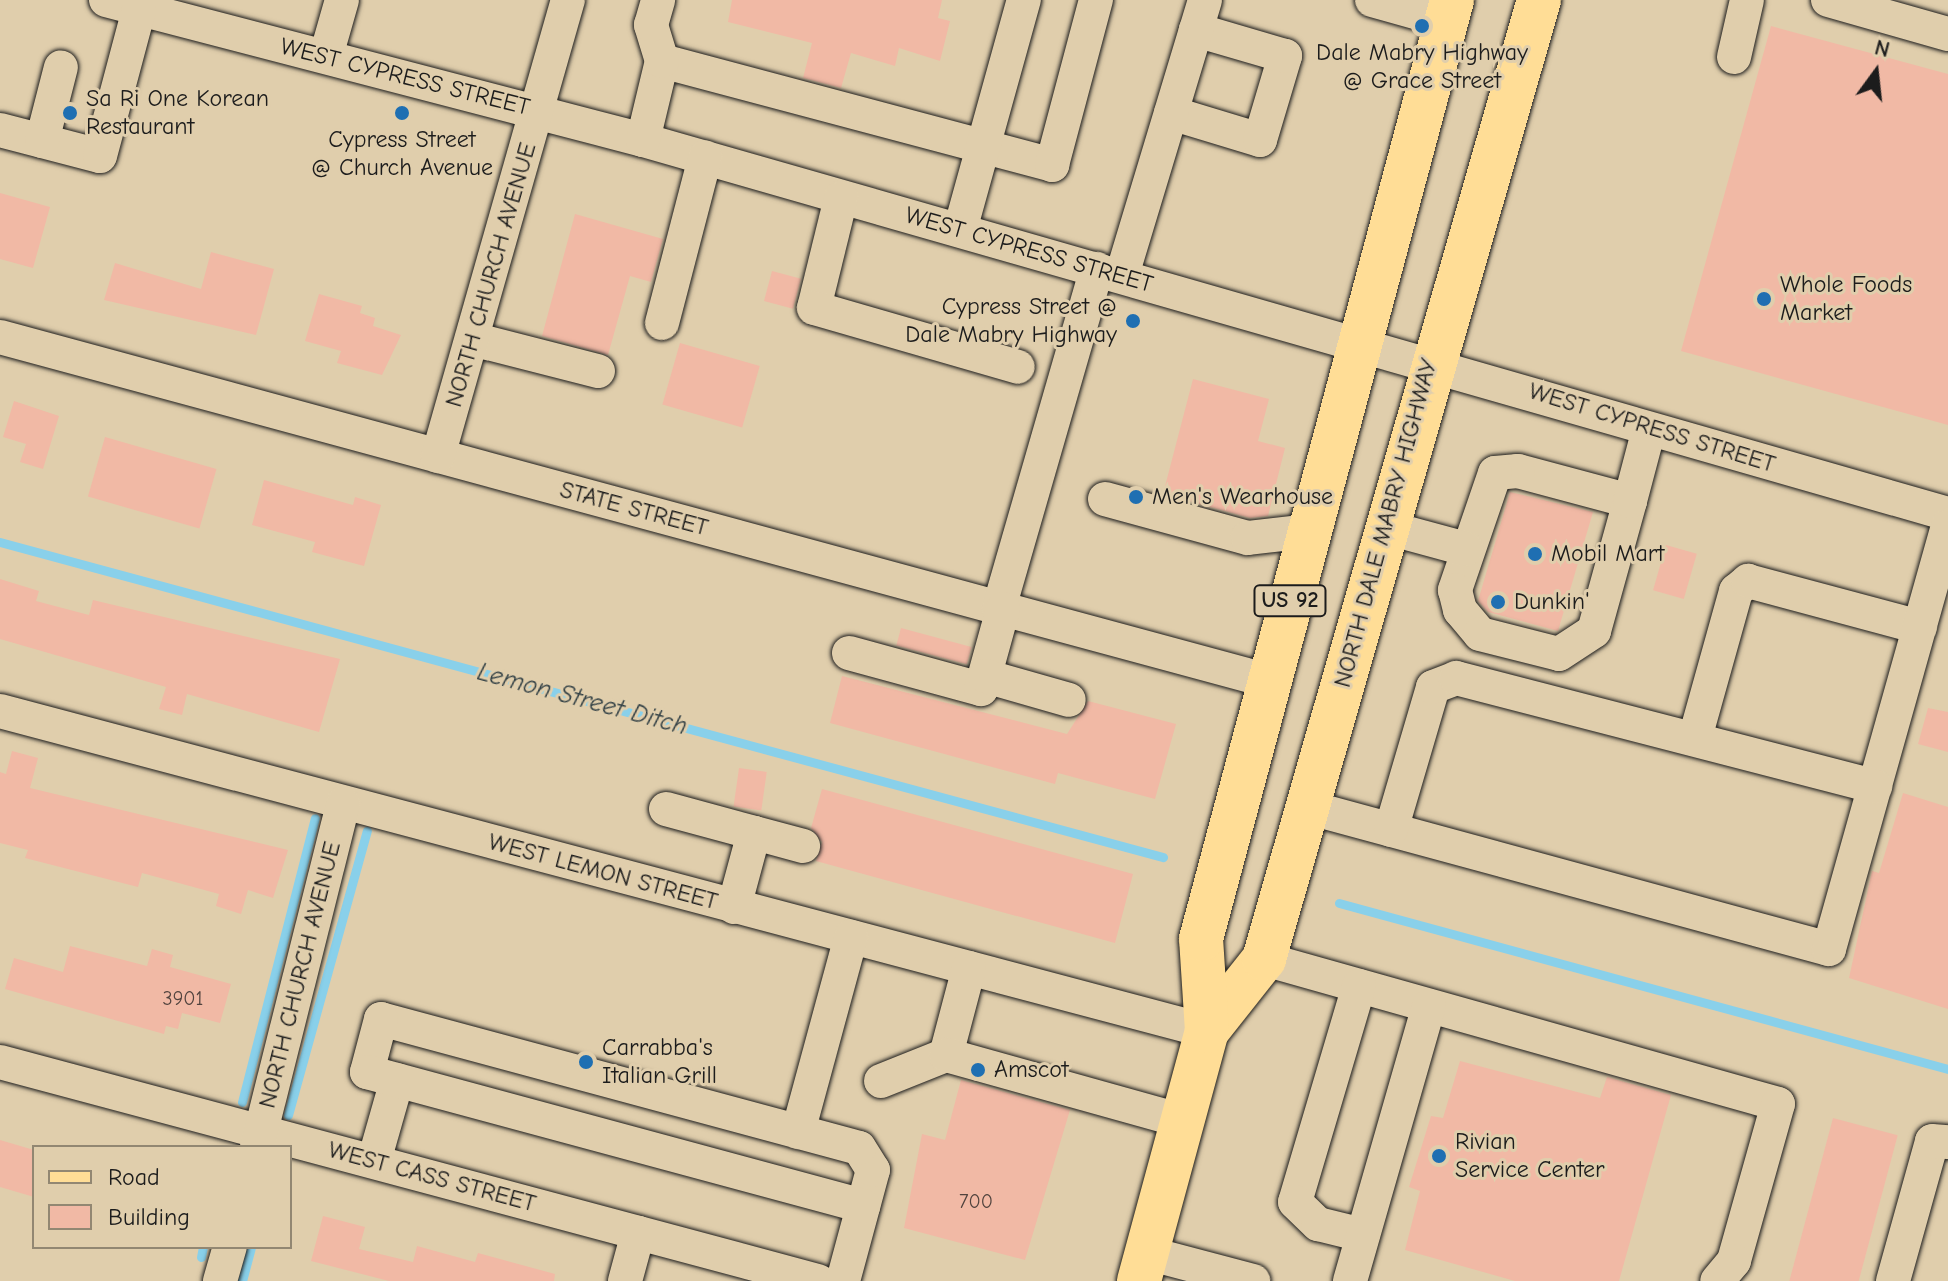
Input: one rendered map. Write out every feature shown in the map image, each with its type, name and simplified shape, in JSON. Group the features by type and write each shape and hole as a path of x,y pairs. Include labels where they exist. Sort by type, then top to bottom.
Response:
{"main road":[{"name":"NORTH DALE MABRY HIGHWAY","path":"1207,1031 1264,959 1430,362 1539,0"},
{"name":"NORTH DALE MABRY HIGHWAY","path":"1143,1267 1207,1031 1201,939 1358,342 1450,10"}],"street":[{"name":"WEST CYPRESS STREET","path":"106,0 643,140 1430,362 1649,429 1948,514"},
{"path":"326,56 342,0"},
{"name":"NORTH CHURCH AVENUE","path":"438,456 539,112 568,0"},
{"path":"643,140 662,61 651,25 658,0"},
{"path":"960,230 1024,0"},
{"path":"662,61 1052,165 1096,0"},
{"path":"1372,0 1450,10"},
{"path":"1734,57 1747,0"},
{"path":"1828,0 1948,34"},
{"path":"0,130 100,156 139,9"},
{"path":"849,653 981,689 1018,542 1109,272 1171,113 1201,15 1285,56 1260,140 1171,113"},
{"path":"42,141 61,67"},
{"path":"662,323 705,158"},
{"path":"841,198 814,308 1018,367"},
{"name":"STATE STREET","path":"0,337 1269,681"},
{"path":"472,339 598,371"},
{"path":"1630,501 1518,471 1495,473 1466,549 1455,590 1466,619 1480,634 1559,654 1594,631 1630,501 1649,429"},
{"path":"1105,499 1248,538 1309,531"},
{"path":"1307,807 1829,949 1875,786 1932,609 1948,526"},
{"path":"1385,527 1466,549"},
{"path":"1695,738 1736,591 1748,581 1932,609"},
{"path":"985,676 1069,700"},
{"path":"1391,830 1433,687 1456,678 1875,786"},
{"name":"WEST LEMON STREET","path":"0,711 1207,1031"},
{"name":"NORTH CHURCH AVENUE","path":"259,1139 343,804"},
{"path":"666,809 803,846"},
{"path":"734,907 754,833"},
{"path":"798,1132 851,937"},
{"path":"1264,959 1778,1104 1734,1261 1717,1281"},
{"path":"946,1055 969,968"},
{"path":"1359,986 1295,1202 1318,1224 1363,1235"},
{"path":"1350,1281 1429,1006"},
{"path":"843,1281 873,1170 859,1148 381,1019 367,1072 863,1206"},
{"path":"881,1081 946,1055 1182,1121"},
{"name":"WEST CASS STREET","path":"0,1062 259,1139 290,1145"},
{"path":"374,1161 397,1080"},
{"path":"1893,1281 1932,1141 1948,1142"},
{"name":"WEST CASS STREET","path":"292,1145 374,1161 818,1281"},
{"path":"625,1281 638,1233"},
{"path":"220,1281 229,1249"},
{"path":"1143,1267 1253,1281"}],"building":[{"path":"732,0 942,0 938,18 950,21 940,61 899,48 895,66 851,53 841,88 803,78 812,43 728,22"},
{"path":"1771,26 1948,74 1948,425 1681,351"},
{"path":"0,193 50,207 33,268 0,259"},
{"path":"575,214 663,239 651,282 630,276 608,355 542,336"},
{"path":"211,252 274,269 256,335 104,300 115,263 201,289"},
{"path":"772,271 801,279 793,309 764,301"},
{"path":"319,294 362,306 360,313 375,318 373,326 401,335 382,375 337,363 341,351 305,341"},
{"path":"680,343 760,366 742,427 662,405"},
{"path":"1193,379 1269,399 1258,441 1285,448 1268,516 1250,518 1163,494"},
{"path":"14,401 59,416 43,469 20,462 26,444 3,437"},
{"path":"105,437 217,469 199,529 88,497"},
{"path":"264,480 353,505 355,497 381,505 364,566 312,552 315,542 252,525"},
{"name":"Mobil Mart","path":"1510,492 1593,512 1558,631 1488,612 1478,601"},
{"path":"1666,545 1697,554 1684,599 1653,590"},
{"path":"0,579 39,591 36,601 89,615 93,600 340,659 319,732 187,694 182,715 159,709 166,687 0,639"},
{"path":"901,628 972,647 967,664 896,645"},
{"path":"842,676 1067,734 1088,701 1176,724 1155,799 1058,773 1055,784 830,723"},
{"path":"1928,708 1948,712 1948,752 1918,744"},
{"path":"12,751 38,758 30,788 288,850 273,898 248,890 241,914 216,906 219,894 142,873 138,887 25,858 28,850 0,843 0,772 6,774"},
{"path":"739,768 767,772 761,811 734,807"},
{"path":"822,789 1133,874 1115,943 816,861 822,842 811,828"},
{"path":"1903,793 1948,807 1948,1009 1849,978 1872,871 1879,873"},
{"path":"70,946 147,966 152,949 173,955 170,967 231,984 220,1023 182,1013 178,1029 166,1026 164,1034 5,989 14,958 63,972"},
{"path":"1460,1061 1600,1098 1607,1077 1671,1095 1619,1281 1515,1281 1405,1250 1420,1191 1409,1187 1431,1116 1443,1118"},
{"path":"961,1080 1070,1110 1025,1260 904,1228 922,1134 945,1140"},
{"path":"1833,1118 1898,1135 1859,1281 1789,1281"},
{"path":"0,1140 32,1149 32,1196 0,1187"},
{"path":"323,1216 365,1227 359,1249 413,1262 417,1246 475,1262 478,1253 555,1274 554,1281 389,1281 311,1261"}],"waterway":[{"name":"Lemon Street Ditch","path":"0,542 1163,857"},
{"path":"242,1102 315,818"},
{"path":"288,1115 367,831"},
{"path":"1339,903 1948,1069"},
{"path":"201,1257 203,1249"},
{"path":"242,1281 250,1249"}],"place":[{"name":"Dale Mabry Highway @ Grace Street","path":"1422,26"},
{"name":"Sa Ri One Korean Restaurant","path":"70,113"},
{"name":"Cypress Street @ Church Avenue","path":"402,113"},
{"name":"Whole Foods Market","path":"1764,299"},
{"name":"Cypress Street @ Dale Mabry Highway","path":"1133,321"},
{"name":"Men's Wearhouse","path":"1136,497"},
{"name":"Mobil Mart","path":"1535,554"},
{"name":"Dunkin'","path":"1498,602"},
{"name":"Carrabba's Italian Grill","path":"586,1062"},
{"name":"Amscot","path":"978,1070"},
{"name":"Rivian Service Center","path":"1439,1156"}]}
